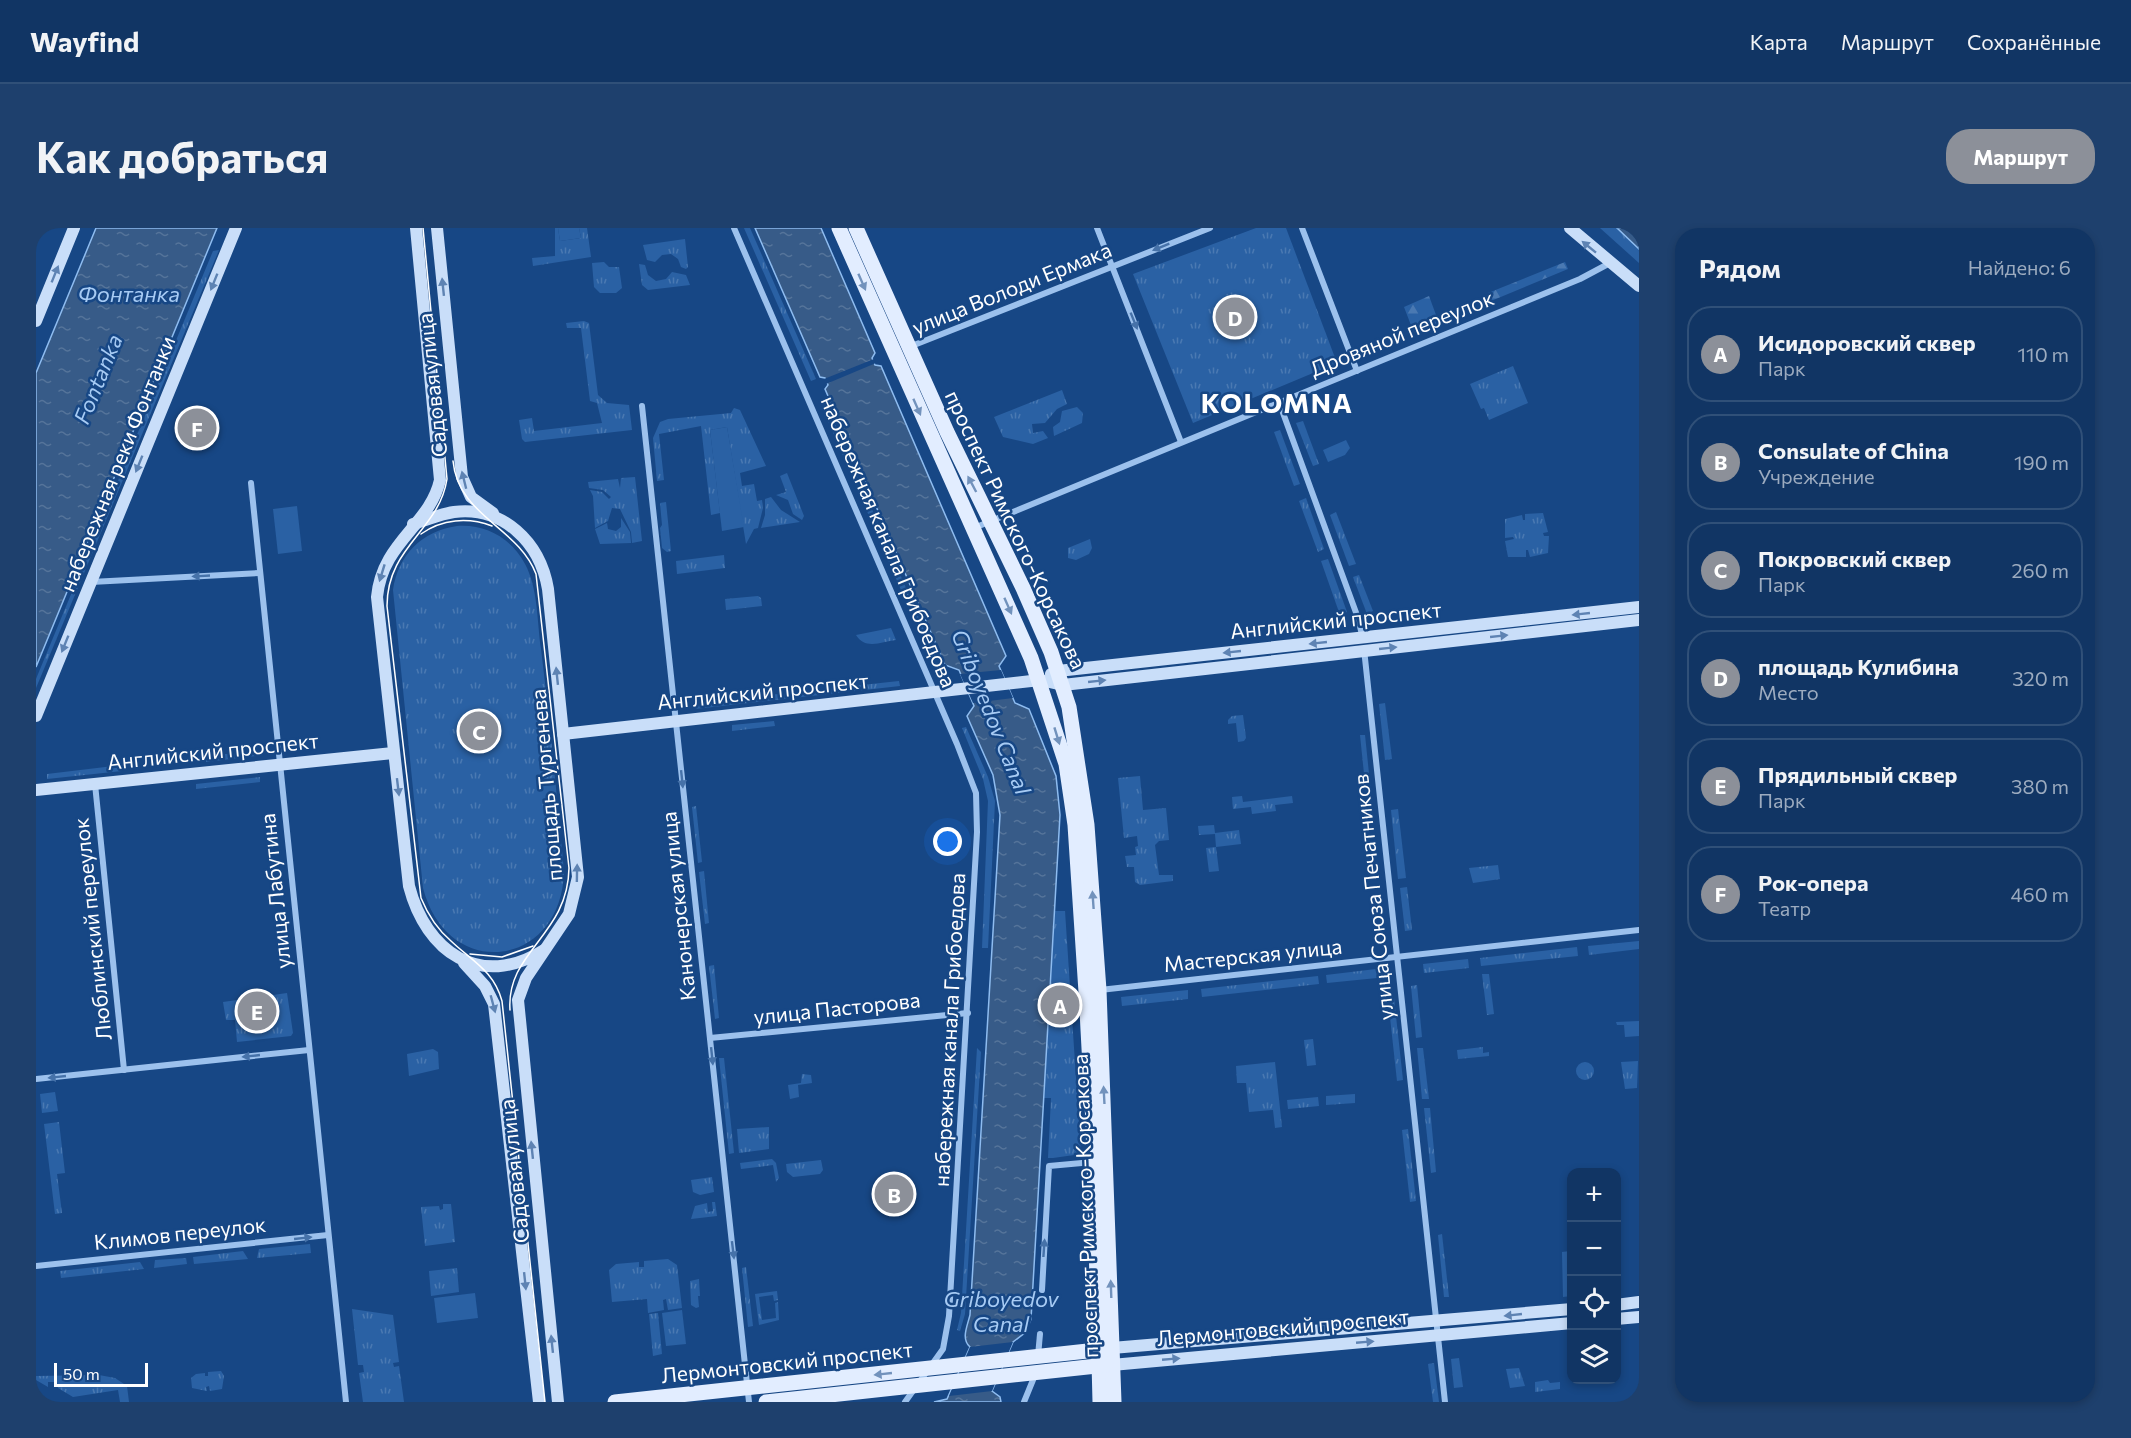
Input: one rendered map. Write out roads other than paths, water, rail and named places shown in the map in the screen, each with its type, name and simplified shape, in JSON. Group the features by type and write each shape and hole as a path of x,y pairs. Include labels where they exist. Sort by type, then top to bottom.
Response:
{"main road":[{"name":"проспект Римского-Корсакова","path":"839,228 1040,680 1066,764 1092,991 1094,1162 1105,1349"},
{"name":"проспект Римского-Корсакова","path":"856,228 1061,678 1083,791 1105,1349 1100,1402"},
{"name":"Лермонтовский проспект","path":"615,1402 748,1395 931,1368 1105,1349"},
{"name":"проспект Римского-Корсакова","path":"1105,1365 1114,1402"},
{"name":"Лермонтовский проспект","path":"765,1402 1105,1365"}],"street":[{"path":"36,321 74,228"},
{"name":"набережная реки Фонтанки","path":"36,716 236,228"},
{"name":"Садовая улица","path":"413,524 432,500 440,480 416,228"},
{"name":"Садовая улица","path":"437,228 462,477 471,497 504,521"},
{"name":"набережная канала Грибоедова","path":"734,228 936,693 972,779 977,807 968,1013 949,1316 943,1350 905,1402"},
{"path":"1097,228 1181,442"},
{"name":"улица Володи Ермака","path":"893,353 1210,228"},
{"path":"1302,228 1357,371"},
{"path":"1570,228 1639,286"},
{"name":"Дровяной переулок","path":"973,528 1584,277 1610,263"},
{"name":"улица Союза Печатников","path":"1279,402 1358,618 1362,638 1445,1402"},
{"name":"Канонерская улица","path":"642,406 748,1395"},
{"name":"улица Лабутина","path":"251,483 346,1402"},
{"name":"площадь Тургенева","path":"413,524 440,515 463,512 486,514 504,521 529,543 544,573 578,877 573,906 550,946"},
{"path":"413,524 385,563 377,597 393,753 412,897 427,929 459,958 478,966 506,966 528,959 550,946"},
{"path":"91,582 259,573"},
{"name":"Английский проспект","path":"1061,678 1362,638 1639,608"},
{"name":"Английский проспект","path":"563,734 1040,680 1364,651 1639,621"},
{"name":"Английский проспект","path":"36,790 393,753"},
{"name":"Люблинский переулок","path":"95,784 124,1070"},
{"name":"Мастерская улица","path":"1092,991 1639,930"},
{"name":"Садовая улица","path":"550,946 521,986 518,1000 558,1402"},
{"name":"Садовая улица","path":"459,958 485,986 494,1004 538,1402"},
{"name":"улица Пасторова","path":"710,1038 968,1013"},
{"path":"36,1079 309,1050"},
{"path":"1042,1290 1049,1166 1094,1162"},
{"name":"Климов переулок","path":"36,1266 328,1235"},
{"path":"1621,1304 1639,1302"},
{"name":"Лермонтовский проспект","path":"1105,1349 1567,1309"},
{"path":"1621,1319 1639,1317"},
{"name":"Лермонтовский проспект","path":"1105,1365 1567,1323"},
{"path":"1024,1402 1036,1372 1040,1334"}],"water":[{"name":"Фонтанка","path":"96,228 217,228 36,667 36,373"},
{"name":"Griboyedov Canal","path":"755,228 821,228 875,353 872,358 875,365 881,366 1006,656 999,666 1015,703 1029,709 1056,776 1060,815 1031,1319 1026,1332 1013,1342 992,1391 1000,1397 1001,1402 934,1402 947,1399 970,1347 965,1337 970,1315 1000,815 993,775 967,716 974,706 959,670 945,665 825,389 828,385 825,378 820,377"},
{"path":"1617,228 1639,228 1639,249"}],"tram line":[{"path":"423,228 447,479 442,497 434,512 395,568 389,585 387,606 421,898 441,932 488,974 502,1001 545,1402"},
{"path":"453,461 457,480 466,495 477,509 516,544 536,574 569,868 566,891 559,911 517,972 511,990 510,1010"},
{"path":"421,534 438,525 455,521 474,521 492,526"},
{"path":"470,954 502,957 533,946"}],"place":[{"name":"площадь Кулибина","path":"1235,317"},
{"name":"Рок-опера","path":"197,428"},
{"name":"Покровский сквер","path":"479,731"},
{"name":"Исидоровский сквер","path":"1060,1005"},
{"name":"Прядильный сквер","path":"257,1011"},
{"name":"Consulate of China","path":"894,1194"}],"district":[{"name":"KOLOMNA","path":"1277,404"}],"water label":[{"name":"Fontanka","path":"98,379"}]}
